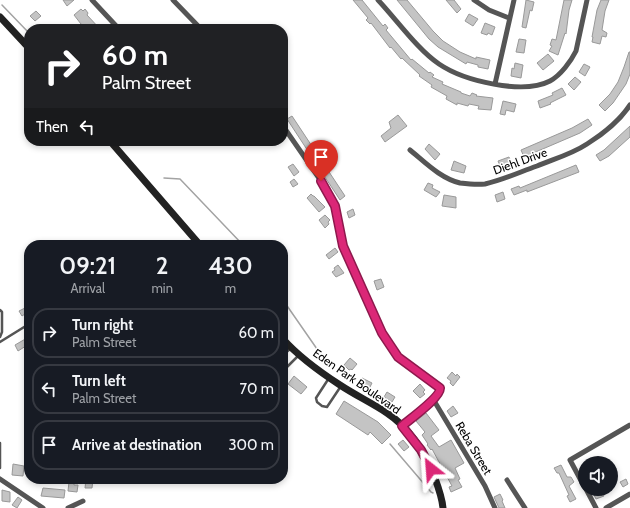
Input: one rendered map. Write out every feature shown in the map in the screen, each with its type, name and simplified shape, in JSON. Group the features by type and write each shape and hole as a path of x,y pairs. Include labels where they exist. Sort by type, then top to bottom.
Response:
{"main road":[{"path":"0,17 24,43"},
{"path":"114,146 196,240"},
{"name":"Eden Park Boulevard","path":"288,344 300,355 342,386 388,414 402,426 421,450 431,469 444,507"}],"street":[{"path":"92,0 114,24"},
{"path":"173,0 196,24"},
{"path":"378,0 425,52 440,64 461,75 513,87 532,87 551,81 562,71 572,59 576,51 587,0"},
{"path":"474,0 489,10 509,18"},
{"path":"495,84 514,0"},
{"name":"Diehl Drive","path":"410,150 443,176 460,183 484,184 522,172 586,145 602,134 626,111 630,105"},
{"path":"288,133 330,194 335,206 343,246 382,333 398,357 439,386 441,390 402,426"},
{"name":"Reba Street","path":"433,399 485,486 495,508"},
{"path":"578,475 570,460 630,425"},
{"path":"0,479 43,508"},
{"path":"507,480 525,508"},
{"path":"606,508 630,494"},
{"path":"589,496 596,508"},
{"path":"68,508 82,501"}],"lane":[{"path":"0,310 2,312 2,332 0,337"},
{"path":"0,342 24,327"},
{"path":"288,350 291,347"},
{"path":"288,366 300,355"},
{"path":"330,377 316,398 316,402 327,407 342,386"},
{"path":"0,443 0,468"}],"building":[{"path":"63,0 74,0 67,6"},
{"path":"353,0 362,0 383,26 385,24 388,28 386,30 411,60 412,59 429,73 430,72 434,75 432,77 443,82 442,84 461,93 470,96 472,93 477,95 476,96 493,98 491,110 478,109 479,106 469,104 468,106 457,103 457,105 446,99 447,96 431,87 432,85 419,76 420,75 402,58 401,59 391,47 390,48 371,23 370,24 366,20 368,18"},
{"path":"397,0 407,0 443,41 460,52 476,59 476,57 490,60 488,69 478,67 478,65 467,62 466,64 438,47 429,39"},
{"path":"446,0 454,0 461,9 457,13"},
{"path":"526,0 534,2 532,11 530,10 526,28 522,27"},
{"path":"564,0 572,0 569,10 566,34 565,33 558,55 549,51 552,46 550,45 552,39 556,40"},
{"path":"601,0 609,0 605,11 602,30 607,33 606,37 602,36 600,44 592,42 592,37 597,10"},
{"path":"81,9 83,11 85,9 88,13 87,15 95,24 81,24 74,15"},
{"path":"36,11 41,16 35,21 30,16"},
{"path":"469,14 478,19 473,26 465,21"},
{"path":"485,23 495,27 492,35 488,33 487,35 481,33"},
{"path":"519,39 526,40 524,53 516,52"},
{"path":"629,52 630,74 626,84 613,103 605,111 599,105 610,94 618,82"},
{"path":"548,54 554,61 543,70 537,63"},
{"path":"515,63 523,65 521,78 511,76 512,68 514,69"},
{"path":"584,64 590,67 585,76 579,72"},
{"path":"575,77 581,82 574,90 568,84"},
{"path":"562,88 566,95 550,103 551,104 540,108 538,101 553,95 552,93"},
{"path":"503,101 516,104 514,112 506,110 505,115 500,114"},
{"path":"398,115 407,126 385,142 381,136 391,128 389,122"},
{"path":"292,116 345,196 340,200 288,121 288,118"},
{"path":"588,119 592,125 580,133 524,157 521,150 572,128"},
{"path":"630,126 630,137 609,156 600,161 596,155 604,150"},
{"path":"429,144 440,154 435,160 425,149"},
{"path":"509,157 512,164 501,168 498,161"},
{"path":"454,161 466,166 464,173 451,170"},
{"path":"293,164 299,172 294,176 288,167"},
{"path":"576,165 579,172 527,192 527,190 514,195 511,189 519,186 520,188"},
{"path":"294,179 298,184 293,187 290,182"},
{"path":"428,183 433,185 432,188 440,192 436,197 424,190"},
{"path":"503,192 505,199 497,202 495,195"},
{"path":"311,194 325,207 319,212 307,198"},
{"path":"444,195 456,197 456,208 442,206"},
{"path":"353,209 355,215 349,218 347,212"},
{"path":"325,215 330,220 328,222 329,224 325,228 319,220"},
{"path":"335,248 338,252 329,259 326,255"},
{"path":"338,265 344,273 336,277 332,272"},
{"path":"381,279 384,287 377,290 374,281"},
{"path":"24,308 24,315 22,316 19,311"},
{"path":"24,340 24,347 18,351 15,345"},
{"path":"350,358 357,364 352,370 349,370 344,365"},
{"path":"452,372 456,376 457,374 460,377 453,386 450,383 451,381 447,378"},
{"path":"294,376 307,387 301,394 288,384"},
{"path":"362,378 372,383 369,389 359,384"},
{"path":"420,384 425,390 423,392 425,394 420,398 413,391"},
{"path":"387,392 395,397 392,402 384,397"},
{"path":"344,401 378,422 391,435 382,444 370,432 368,435 336,414"},
{"path":"453,406 458,413 451,417 447,411"},
{"path":"426,413 439,430 431,436 439,447 451,440 464,463 455,468 460,479 458,480 462,487 451,492 449,487 452,486 432,449 431,450 427,445 428,444 422,435 425,432 416,421"},
{"path":"403,440 409,447 404,451 398,444"},
{"path":"13,464 24,466 23,476 12,475"},
{"path":"561,465 567,477 571,477 574,482 569,486 576,499 570,502 567,496 569,495 559,473 557,473 554,468"},
{"path":"626,479 628,484 623,487 620,482"},
{"path":"69,484 78,485 77,492 68,491"},
{"path":"85,484 92,484 92,488 85,488"},
{"path":"43,488 65,490 64,498 41,496"},
{"path":"2,490 10,492 10,502 2,501"},
{"path":"500,494 505,508 499,508 494,497"},
{"path":"594,496 604,496 596,499"},
{"path":"18,497 22,500 17,508 12,505"}],"waterway":[{"path":"2,5 24,28"},
{"path":"164,178 180,179 238,240"},
{"path":"288,307 317,349 319,360"},
{"path":"390,444 433,493"}],"route":[{"path":"321,181 330,194 335,206 343,246 382,333 398,357 439,386 441,390 402,426 421,450 431,469"}]}
